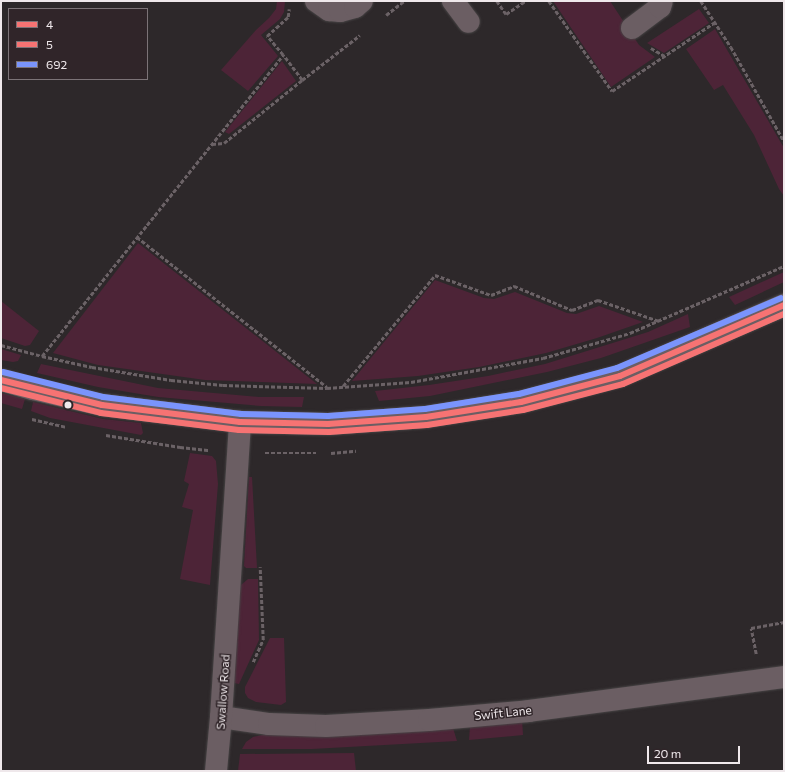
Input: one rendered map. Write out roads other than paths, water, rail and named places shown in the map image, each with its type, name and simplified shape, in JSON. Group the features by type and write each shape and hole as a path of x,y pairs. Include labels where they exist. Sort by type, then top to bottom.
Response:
{"street":[{"path":"316,1 329,10 340,11 355,7 362,1"},
{"path":"453,1 469,22"},
{"path":"632,28 660,7 662,1"},
{"path":"1,380 102,405 240,422 328,424 426,417 521,402 620,376 784,305"},
{"name":"Swallow Road","path":"216,771 221,717 240,422"},
{"name":"Swift Lane","path":"221,717 269,724 326,726 414,721 529,711 784,677"}]}
